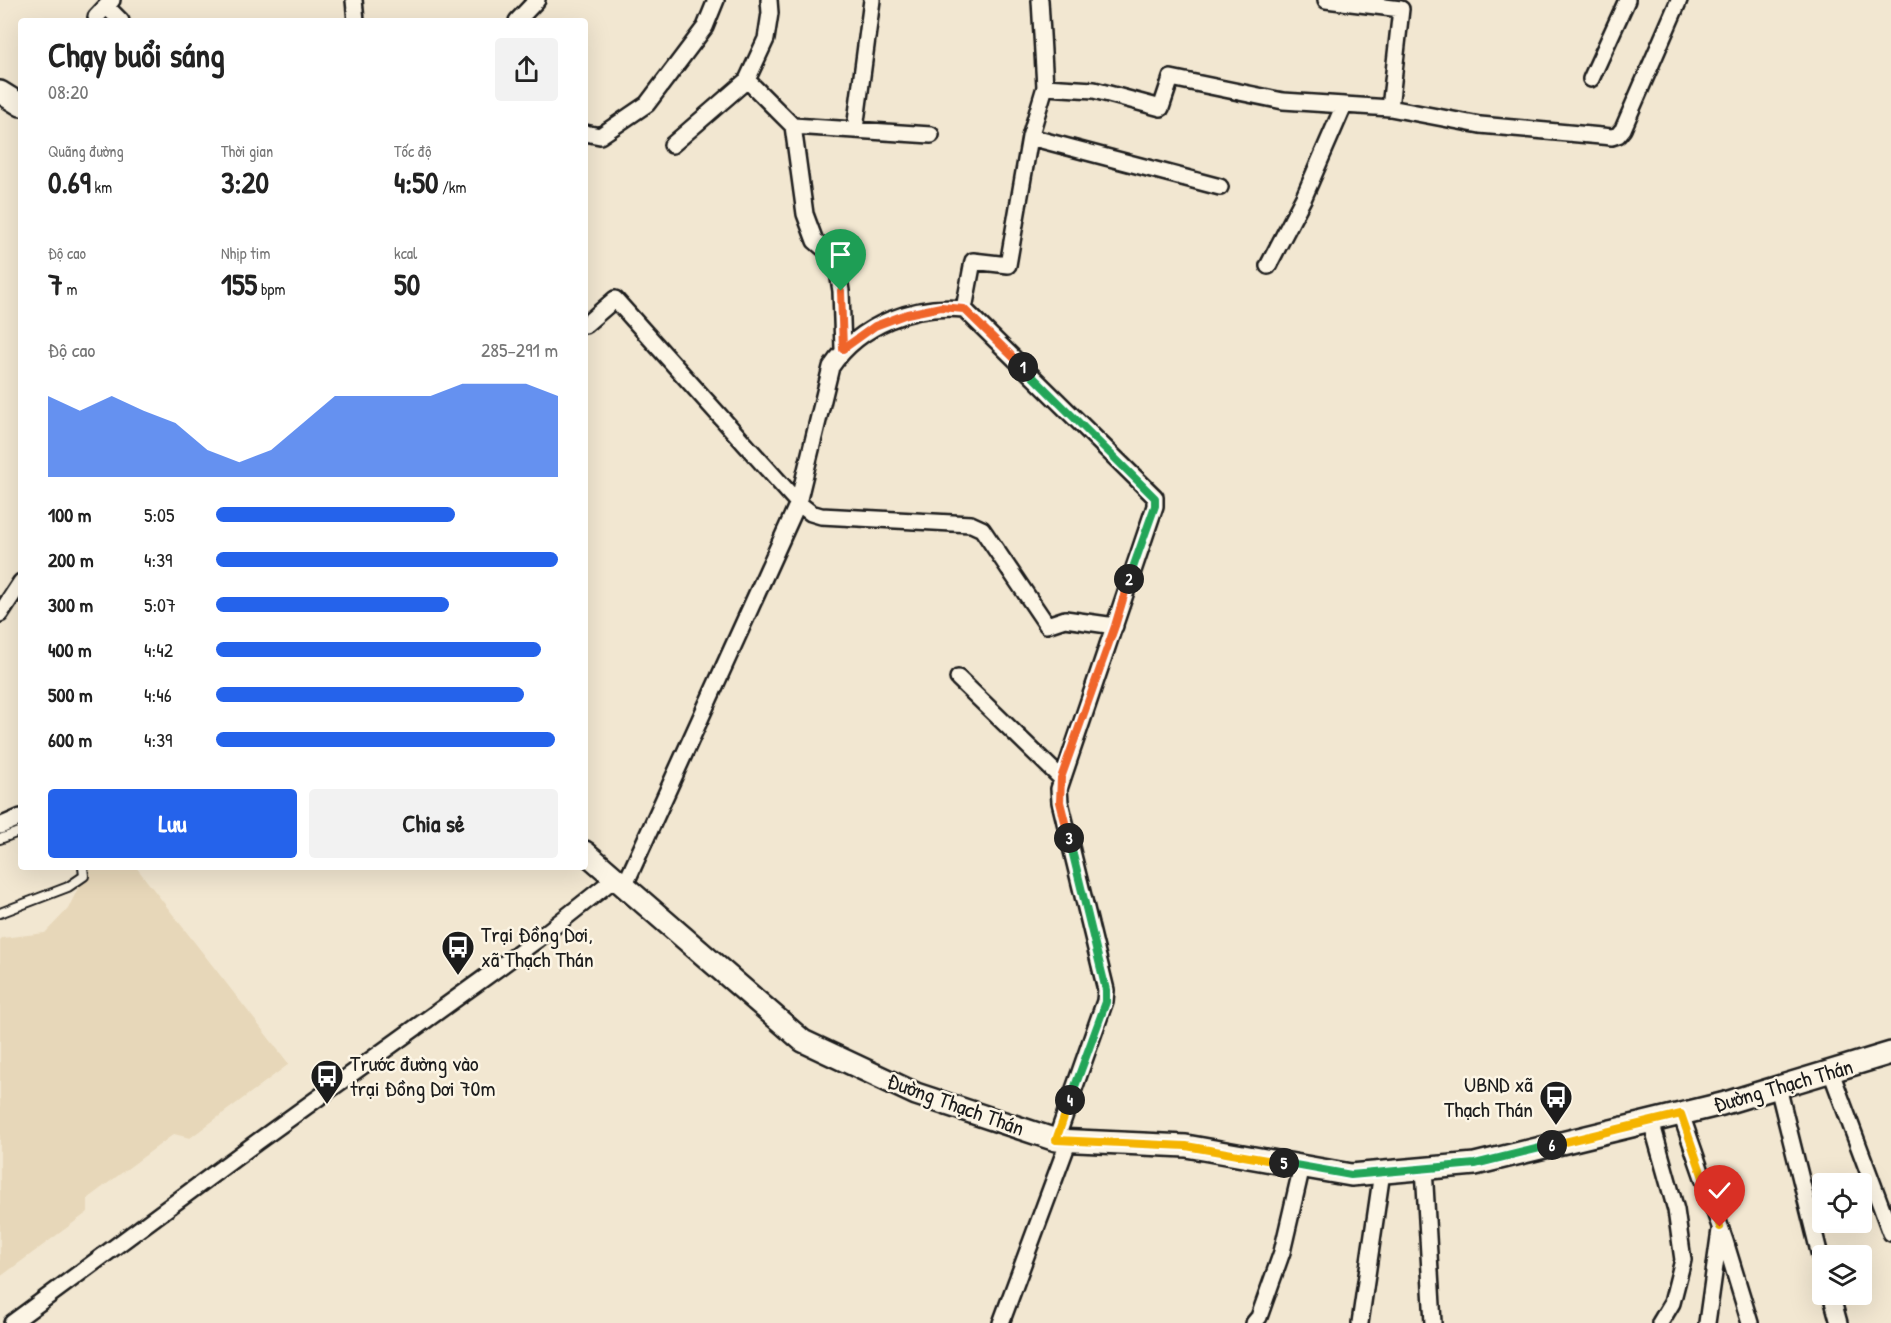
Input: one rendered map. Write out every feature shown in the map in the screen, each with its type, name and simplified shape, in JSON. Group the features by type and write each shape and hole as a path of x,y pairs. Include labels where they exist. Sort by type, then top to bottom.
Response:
{"street":[{"path":"354,0 356,18"},
{"path":"520,18 537,0"},
{"path":"588,134 600,136 647,104 705,27 716,0"},
{"path":"672,145 747,80 766,39 770,13 769,0"},
{"path":"855,129 872,0"},
{"path":"964,309 973,261 1008,265 1030,137 1045,87 1040,0"},
{"path":"1326,0 1401,9 1390,108"},
{"path":"1591,79 1627,0"},
{"path":"1045,87 1094,90 1161,108 1171,78 1283,100 1390,108 1480,125 1611,136 1618,135 1679,0"},
{"path":"105,7 118,18"},
{"path":"747,80 793,126 805,214 815,241 836,259 841,291 843,349"},
{"path":"0,92 18,103"},
{"path":"1268,266 1304,197 1344,105"},
{"path":"793,126 931,135"},
{"path":"1030,137 1220,187"},
{"path":"588,322 615,299 798,503 811,513 821,516 971,524 982,529 1047,625 1065,619 1115,626"},
{"path":"12,1323 256,1142 619,883 798,503 831,367 843,349 875,326 907,314 941,307 964,309 1155,498 1155,506 1148,521 1115,626 1061,778 1060,802 1106,990 1106,1002 1063,1140 1001,1323"},
{"path":"0,614 18,587"},
{"path":"958,678 1061,778"},
{"path":"0,826 18,818"},
{"name":"Đường Thạch Thán","path":"588,855 803,1041 916,1094 1063,1140 1186,1146 1351,1175 1475,1164 1681,1114 1891,1053"},
{"path":"1831,1072 1891,1233"},
{"path":"1778,1087 1817,1245"},
{"path":"1681,1114 1750,1323"},
{"path":"1651,1121 1676,1210 1683,1260 1672,1303 1660,1323"},
{"path":"1254,1323 1259,1317 1282,1252 1302,1166"},
{"path":"1424,1168 1433,1323"},
{"path":"1360,1323 1382,1172"},
{"path":"1707,1323 1720,1227"},
{"path":"1834,1305 1839,1323"}],"lane":[{"path":"0,839 18,832"},
{"path":"0,913 68,887 84,876 83,870"}],"shaded area":[{"path":"87,870 138,870 289,1064 190,1138 174,1134 88,1198 88,1212 0,1277 0,940 45,933 68,909"}],"place":[{"name":"Trại Đồng Dơi, xã Thạch Thán","path":"458,976"},
{"name":"Trước đường vào trại Đồng Dơi 70m","path":"327,1105"},
{"name":"UBND xã Thạch Thán","path":"1556,1126"}],"route":[{"path":"841,291 843,349 875,326 907,314 941,307 964,309 1155,498 1155,506 1148,521 1059,789 1060,802 1106,990 1106,1002 1056,1140 1186,1146 1351,1175 1475,1164 1681,1114 1720,1227"}]}
